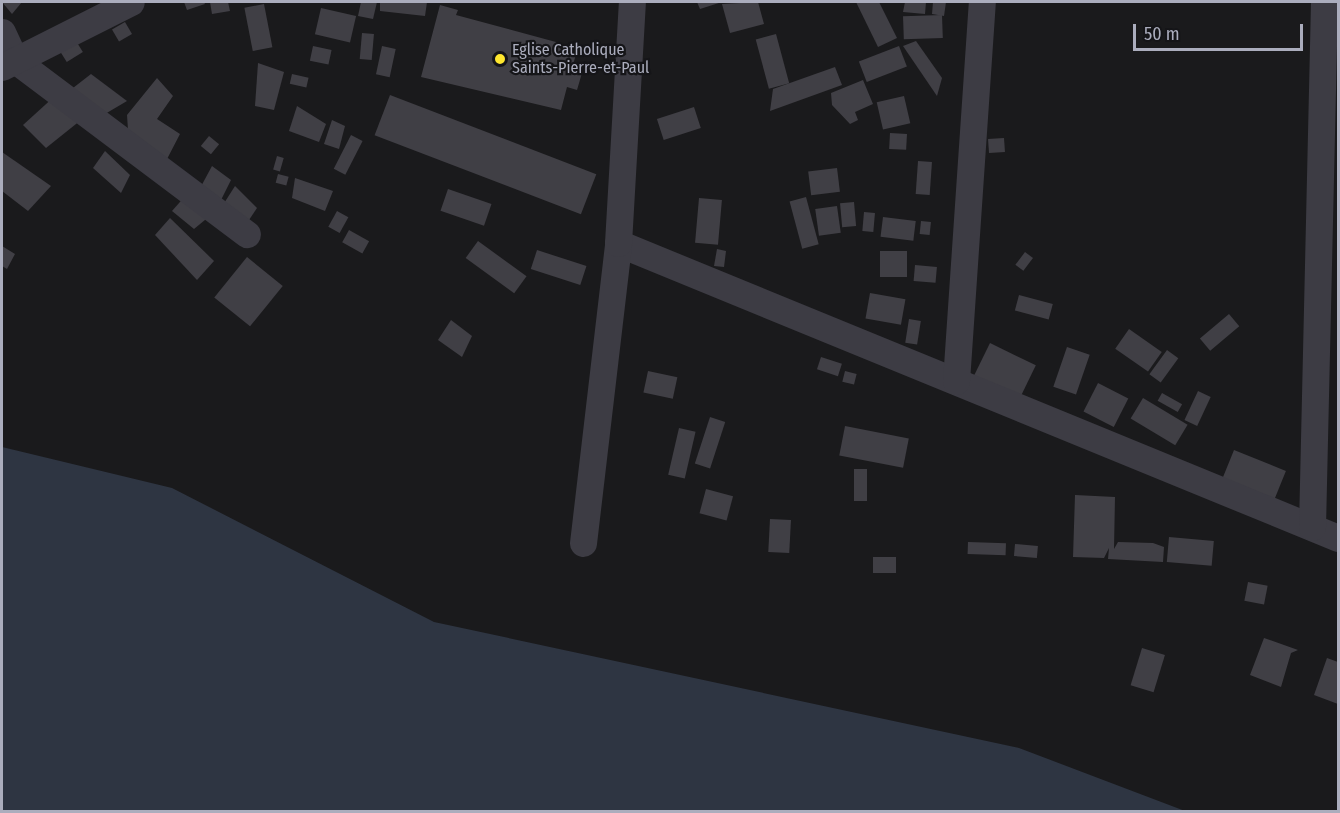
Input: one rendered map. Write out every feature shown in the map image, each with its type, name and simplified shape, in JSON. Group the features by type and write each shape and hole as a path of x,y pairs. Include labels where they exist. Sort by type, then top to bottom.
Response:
{"street":[{"path":"8,63 131,2"},
{"path":"582,543 618,243 632,2"},
{"path":"956,381 982,2"},
{"path":"1312,527 1324,2"},
{"path":"2,32 8,63 247,234"},
{"path":"618,243 1338,538"}],"water":[{"path":"2,447 172,488 434,622 1019,748 1185,811 2,811"}],"building":[{"path":"2,2 22,2 12,14"},
{"path":"184,2 204,2 205,4 187,10"},
{"path":"210,2 228,2 230,11 212,14"},
{"path":"361,2 377,2 373,19 358,16"},
{"path":"380,2 427,2 425,16 380,11"},
{"path":"697,2 722,2 700,9"},
{"path":"758,2 764,24 730,33 722,4"},
{"path":"856,2 879,2 897,38 878,47"},
{"path":"905,2 926,2 925,14 903,12"},
{"path":"933,2 946,2 944,16 932,14"},
{"path":"264,4 272,47 253,51 244,8"},
{"name":"Eglise Catholique Saints-Pierre-et-Paul","path":"440,5 458,10 456,15 578,48 571,71 582,73 577,90 567,87 561,110 421,77"},
{"path":"321,8 356,16 350,42 315,34"},
{"path":"942,15 943,38 904,39 903,16"},
{"path":"125,22 132,34 119,42 112,30"},
{"path":"362,33 374,34 372,60 360,59"},
{"path":"776,34 789,83 769,89 756,39"},
{"path":"76,41 83,52 67,62 60,51"},
{"path":"916,41 942,78 937,96 903,46"},
{"path":"313,46 332,50 328,65 310,61"},
{"path":"382,46 396,49 390,77 376,74"},
{"path":"899,46 907,67 867,82 859,61"},
{"path":"258,63 284,72 274,110 255,106"},
{"path":"835,67 842,85 770,111 773,89"},
{"path":"91,74 127,101 105,114 73,88"},
{"path":"292,74 309,78 306,88 290,84"},
{"path":"157,78 173,96 157,119 180,134 166,161 128,130 127,115"},
{"path":"863,80 873,104 855,112 858,120 850,124 832,105 831,93"},
{"path":"56,95 86,116 46,148 23,125"},
{"path":"390,95 596,174 581,214 375,135"},
{"path":"904,96 910,123 883,130 877,102"},
{"path":"297,106 326,124 319,142 289,131"},
{"path":"694,107 701,128 664,140 657,119"},
{"path":"332,120 345,126 339,149 324,144"},
{"path":"890,133 907,134 906,150 889,149"},
{"path":"351,135 363,141 345,175 334,169"},
{"path":"209,136 219,144 211,154 201,146"},
{"path":"1004,138 1005,152 989,153 988,139"},
{"path":"105,151 130,175 121,193 93,168"},
{"path":"2,152 51,186 28,211 2,191"},
{"path":"277,156 284,158 280,171 273,169"},
{"path":"918,161 932,162 930,195 916,194"},
{"path":"212,166 231,180 217,208 198,192"},
{"path":"837,168 840,192 811,195 808,172"},
{"path":"278,174 289,177 286,186 276,183"},
{"path":"295,178 333,191 325,211 292,198"},
{"path":"235,186 257,208 245,226 221,208"},
{"path":"448,189 491,204 484,226 441,211"},
{"path":"187,194 211,215 194,229 172,211"},
{"path":"806,197 819,244 802,249 790,201"},
{"path":"699,198 722,200 718,245 695,243"},
{"path":"854,202 856,226 842,227 840,203"},
{"path":"837,206 841,233 819,236 815,209"},
{"path":"337,211 348,217 340,233 328,227"},
{"path":"864,212 875,213 873,232 862,231"},
{"path":"883,217 916,221 913,241 881,237"},
{"path":"170,218 214,261 197,280 155,235"},
{"path":"921,221 931,222 930,235 920,234"},
{"path":"349,230 369,241 362,253 342,242"},
{"path":"478,241 527,276 514,293 466,258"},
{"path":"2,246 15,254 7,269 2,266"},
{"path":"717,249 726,251 724,267 714,266"},
{"path":"537,250 586,266 580,285 531,269"},
{"path":"880,251 907,251 907,277 880,277"},
{"path":"1025,252 1033,258 1023,271 1015,265"},
{"path":"247,257 283,286 250,326 214,297"},
{"path":"915,265 937,267 936,283 914,281"},
{"path":"870,293 905,299 901,325 865,319"},
{"path":"1019,295 1053,304 1049,320 1015,310"},
{"path":"1229,314 1239,326 1210,351 1200,338"},
{"path":"909,319 921,321 917,345 905,343"},
{"path":"451,320 472,336 462,357 438,340"},
{"path":"1129,329 1162,352 1148,372 1115,349"},
{"path":"990,343 1036,365 1020,398 974,375"},
{"path":"1067,347 1090,355 1076,395 1053,387"},
{"path":"1167,350 1178,358 1161,382 1149,374"},
{"path":"821,357 842,364 838,376 817,369"},
{"path":"648,371 677,377 673,399 643,393"},
{"path":"845,371 857,374 854,385 842,382"},
{"path":"1098,383 1128,398 1114,427 1083,412"},
{"path":"1198,391 1211,397 1197,426 1184,420"},
{"path":"1162,393 1182,404 1178,412 1158,401"},
{"path":"1143,398 1188,425 1175,445 1131,419"},
{"path":"710,417 725,422 710,469 695,464"},
{"path":"845,426 909,438 903,468 839,455"},
{"path":"679,428 696,432 685,479 668,475"},
{"path":"1234,450 1286,471 1275,499 1223,478"},
{"path":"854,469 867,469 867,501 854,501"},
{"path":"706,489 733,496 727,520 700,513"},
{"path":"1075,495 1115,497 1114,549 1118,542 1153,543 1164,547 1163,562 1108,559 1109,548 1104,558 1073,557"},
{"path":"770,519 791,520 789,553 768,552"},
{"path":"1169,537 1214,541 1212,566 1167,562"},
{"path":"968,542 1006,543 1006,555 968,554"},
{"path":"1015,544 1038,546 1037,558 1014,556"},
{"path":"873,557 896,557 896,573 873,573"},
{"path":"1248,582 1268,586 1264,604 1244,601"},
{"path":"1264,638 1298,650 1291,653 1281,687 1250,675"},
{"path":"1142,648 1165,655 1154,692 1131,685"},
{"path":"1327,658 1338,662 1338,704 1314,695"}],"place":[{"name":"Eglise Catholique Saints-Pierre-et-Paul","path":"500,59"}]}
